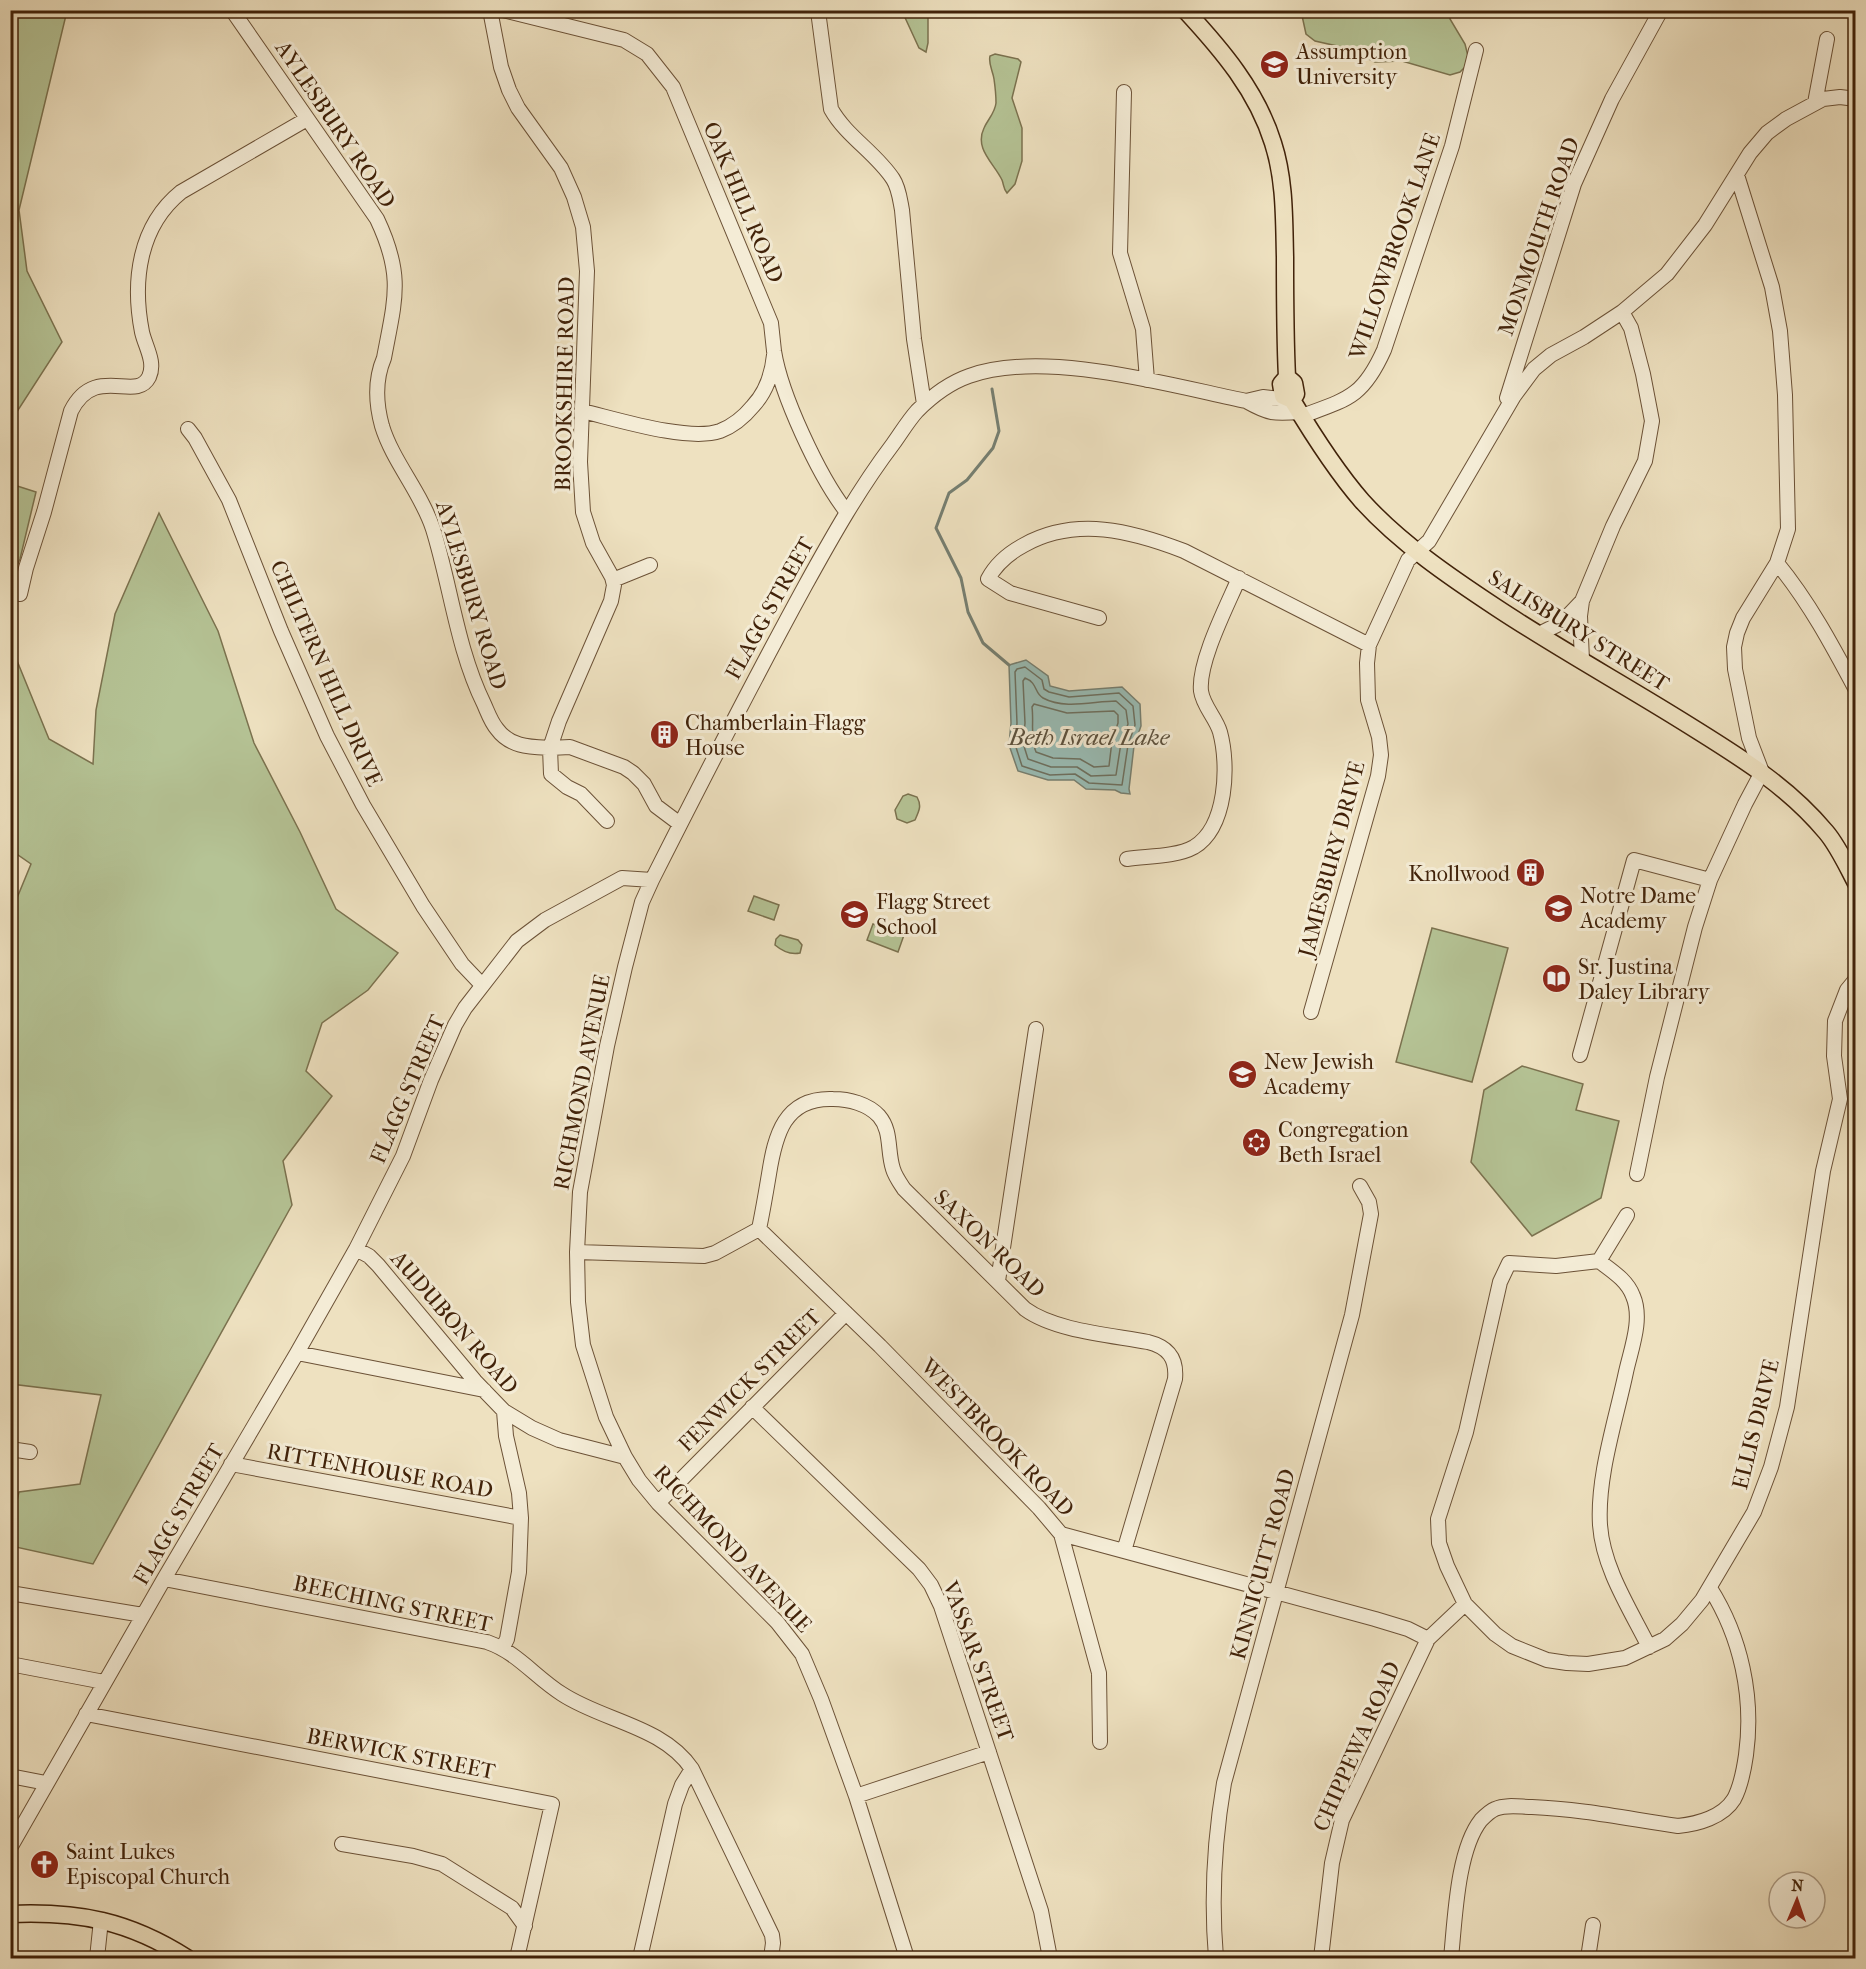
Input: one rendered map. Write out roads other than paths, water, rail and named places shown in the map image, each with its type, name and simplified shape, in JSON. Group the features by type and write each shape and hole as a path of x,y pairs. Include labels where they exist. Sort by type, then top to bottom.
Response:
{"main road":[{"name":"SALISBURY STREET","path":"1185,10 1218,46 1238,73 1258,106 1274,143 1282,181 1284,220 1287,377 1281,384 1283,396 1298,410 1334,466 1362,501 1418,551 1490,603 1762,772 1792,796 1828,834 1856,883"},
{"path":"10,1914 61,1914 101,1920 142,1933 187,1959"}],"street":[{"name":"AYLESBURY ROAD","path":"232,10 376,219 391,251 395,294 377,390 378,405 388,442 414,486 432,527 471,673 491,720 505,738 524,747 550,748"},
{"name":"BROOKSHIRE ROAD","path":"490,10 494,40 509,90 518,108 561,168 580,212 587,271 580,462 583,512 593,543 613,580"},
{"name":"OAK HILL ROAD","path":"503,10 624,40 640,49 656,64 673,87 771,323 774,350 786,394 809,448 833,494 846,511"},
{"name":"MONMOUTH ROAD","path":"1501,417 1574,184 1612,99 1661,10"},
{"path":"818,11 831,109 893,179 899,192 914,339 924,404"},
{"path":"1815,103 1827,39"},
{"name":"WILLOWBROOK LANE","path":"1298,410 1352,396 1362,388 1376,368 1452,146 1476,50"},
{"path":"1124,92 1120,253 1143,329 1147,380"},
{"path":"1501,417 1520,386 1542,361 1622,312 1676,264 1705,225 1750,153 1767,133 1786,118 1815,103 1832,98 1856,99"},
{"path":"20,594 76,400 92,388 103,385 135,387 148,379 151,370 150,360 142,333 138,281 144,246 158,216 181,192 307,119"},
{"path":"1637,1174 1657,1077 1695,927 1710,880 1762,772 1749,738 1735,669 1734,647 1743,618 1777,563 1788,529 1782,348 1772,287 1737,175"},
{"path":"1582,660 1580,616 1582,601 1613,526 1645,461 1650,440 1652,421 1643,374 1630,328 1622,312"},
{"path":"582,411 670,431 701,434 720,431 739,420 761,397 770,378 774,350"},
{"name":"FLAGG STREET","path":"10,1848 356,1249 403,1156 431,1080 455,1025 482,985 517,941 545,920 622,878 652,880 736,713 846,511 916,412 942,389 959,380 1000,368 1058,368 1147,380 1246,401 1263,397 1298,410"},
{"name":"JAMESBURY DRIVE","path":"1311,1012 1378,776 1381,755 1379,737 1368,700 1369,645 1408,560 1429,541 1501,417"},
{"name":"CHILTERN HILL DRIVE","path":"188,429 229,500 281,631 327,736 363,805 423,906 462,964 482,985"},
{"path":"1099,618 1010,592 988,579 1001,561 1036,538 1058,531 1080,528 1105,529 1155,540 1184,551 1369,645"},
{"path":"1777,563 1795,585 1824,629 1856,690"},
{"path":"607,822 581,794 567,788 551,774 550,748 559,721 611,602 613,580 650,565"},
{"path":"1127,859 1162,855 1194,847 1209,832 1215,818 1224,789 1225,757 1217,722 1201,692 1202,674 1208,652 1239,579"},
{"path":"1539,634 1561,623 1582,601"},
{"path":"550,748 570,747 624,767 644,784 656,806 680,824"},
{"path":"1580,1055 1634,860 1710,880"},
{"name":"RICHMOND AVENUE","path":"652,880 633,931 607,1046 580,1191 577,1252 578,1302 583,1345 606,1417 639,1480 658,1503 777,1622 802,1654 856,1796 908,1959"},
{"name":"ELLIS DRIVE","path":"1599,1261 1556,1266 1509,1263 1500,1282 1466,1432 1438,1519 1439,1543 1465,1604 1495,1634 1512,1646 1547,1660 1567,1663 1597,1663 1625,1658 1665,1639 1682,1624 1710,1588 1754,1512 1771,1467 1786,1407 1823,1171 1840,1099 1834,1056 1835,1021 1847,990 1856,979"},
{"path":"998,1281 1036,1029"},
{"name":"SAXON ROAD","path":"759,1229 774,1144 786,1119 800,1107 817,1100 838,1099 855,1102 875,1112 884,1123 892,1168 904,1189 1025,1309 1057,1324 1156,1344 1169,1352 1176,1372 1173,1386 1124,1551"},
{"name":"KINNICUTT ROAD","path":"1216,1959 1213,1874 1218,1816 1224,1783 1357,1294 1371,1214 1369,1202 1360,1186"},
{"path":"1627,1215 1599,1261 1628,1286 1636,1303 1637,1314 1636,1328 1606,1463 1600,1525 1603,1544 1622,1596 1649,1647"},
{"path":"577,1252 704,1256 759,1229"},
{"name":"WESTBROOK ROAD","path":"759,1229 846,1313 1039,1508 1060,1534 1397,1626 1428,1639"},
{"name":"AUDUBON ROAD","path":"356,1249 369,1256 378,1265 504,1411 532,1428 559,1440 625,1457"},
{"name":"FENWICK STREET","path":"658,1503 846,1313"},
{"path":"297,1353 484,1390"},
{"name":"VASSAR STREET","path":"752,1407 926,1576 941,1606 1041,1911 1050,1959"},
{"path":"503,1647 507,1639 519,1572 521,1518 519,1493 506,1436 504,1411"},
{"path":"10,1449 30,1452"},
{"name":"RITTENHOUSE ROAD","path":"231,1464 521,1518"},
{"path":"1060,1534 1100,1673 1100,1742"},
{"name":"BEECHING STREET","path":"164,1579 472,1638 503,1647 572,1701 664,1742 685,1759 692,1769 772,1935 771,1959"},
{"path":"1451,1959 1458,1887 1468,1848 1481,1820 1496,1808 1512,1806 1568,1809 1678,1826 1695,1825 1708,1819 1725,1808 1734,1798 1744,1768 1748,1740 1745,1683 1731,1627 1710,1588"},
{"path":"10,1593 143,1615"},
{"name":"CHIPPEWA ROAD","path":"1321,1959 1332,1863 1342,1820 1428,1639 1465,1604"},
{"path":"10,1664 104,1682"},
{"name":"BERWICK STREET","path":"86,1714 552,1804 517,1959"},
{"path":"856,1796 989,1752"},
{"path":"640,1959 675,1804 682,1785 692,1769"},
{"path":"10,1776 46,1783"},
{"path":"342,1844 413,1856 442,1864 512,1908 525,1926"},
{"path":"97,1959 101,1920"},
{"path":"1588,1959 1593,1925"}],"water":[{"name":"Beth Israel Lake","path":"1026,660 1048,676 1050,686 1069,691 1122,687 1140,704 1141,726 1134,746 1130,794 1115,790 1086,789 1074,780 1048,780 1018,771 1009,745 1011,723 1009,665"}],"waterway":[{"path":"992,389 999,431 993,448 967,480 949,493 936,528 961,578 968,612 983,643 1009,665"}],"place":[{"name":"Assumption University","path":"1275,64"},
{"name":"Chamberlain-Flagg House","path":"664,735"},
{"name":"Knollwood","path":"1531,873"},
{"name":"Notre Dame Academy","path":"1559,908"},
{"name":"Flagg Street School","path":"855,914"},
{"name":"Sr. Justina Daley Library","path":"1557,979"},
{"name":"New Jewish Academy","path":"1243,1074"},
{"name":"Congregation Beth Israel","path":"1257,1142"},
{"name":"Saint Lukes Episcopal Church","path":"45,1864"}]}
